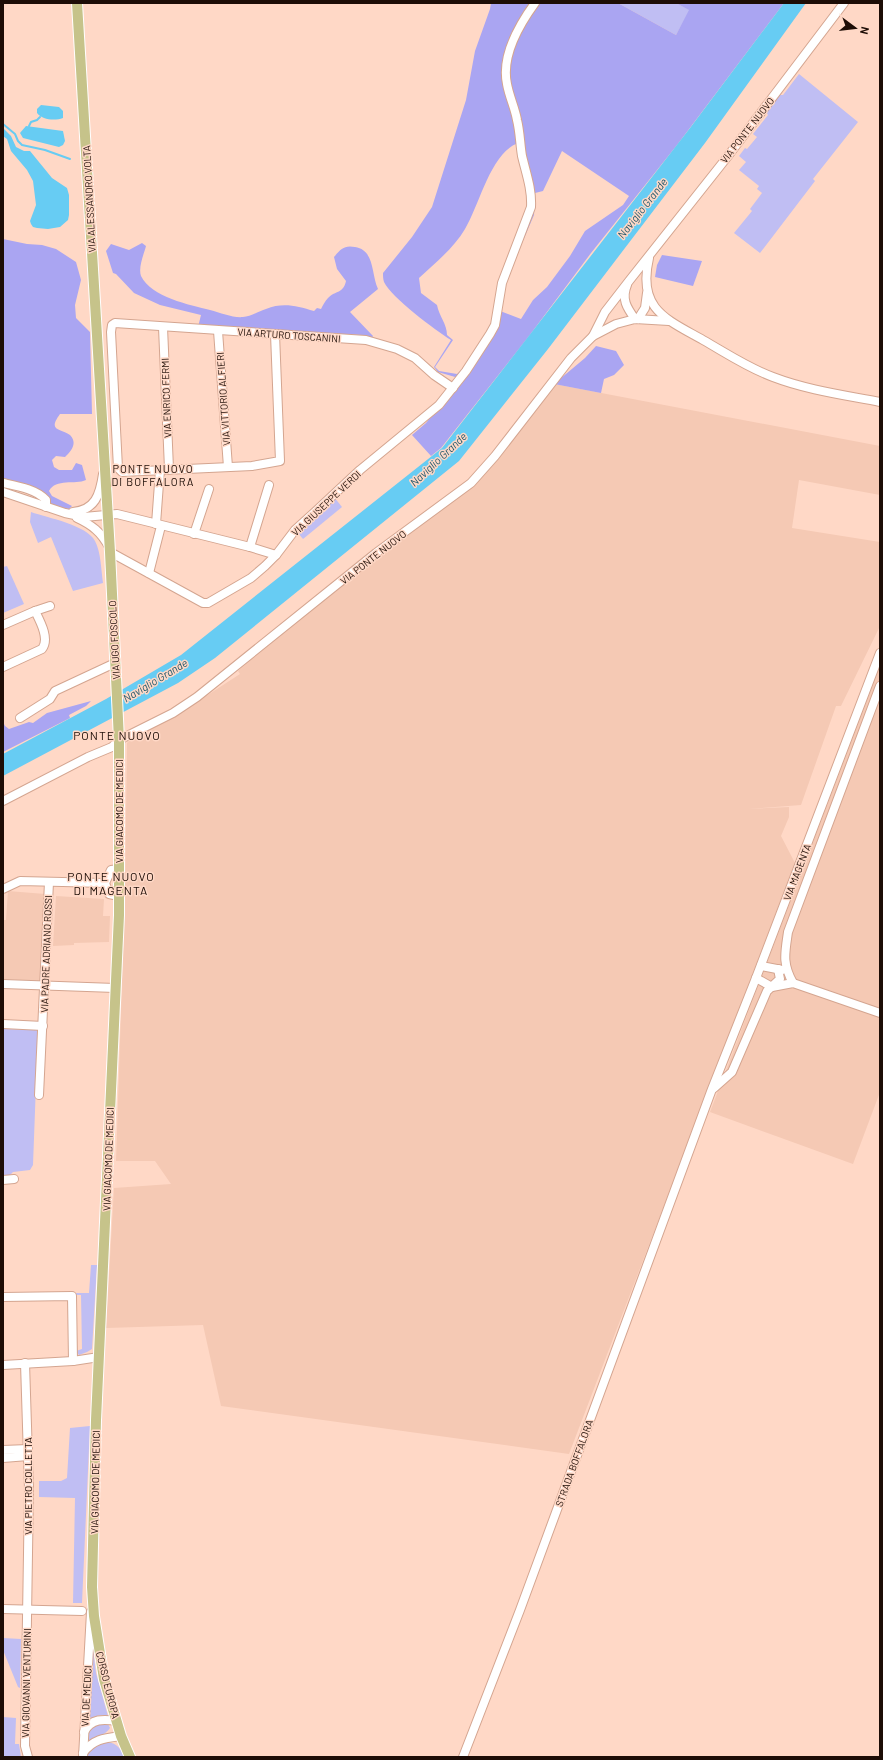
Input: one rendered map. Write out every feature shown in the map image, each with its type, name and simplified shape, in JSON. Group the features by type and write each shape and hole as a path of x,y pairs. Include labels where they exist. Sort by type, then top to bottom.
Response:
{"main road":[{"name":"VIA ALESSANDRO VOLTA","path":"77,3 110,551"},
{"name":"VIA UGO FOSCOLO","path":"110,551 119,735"},
{"name":"VIA GIACOMO DE MEDICI","path":"92,1587 99,1357 119,869 119,735"},
{"name":"CORSO EUROPA","path":"92,1587 99,1650 104,1679 121,1736 130,1757"}],"street":[{"name":"VIA GIUSEPPE VERDI","path":"110,551 182,592 208,603 251,578 276,555 295,530 360,470 439,406 453,388 484,345 494,325 502,283 532,207 532,199 522,156 517,119 507,87 505,72 510,48 535,3"},
{"name":"VIA PONTE NUOVO","path":"593,336 605,312 628,281 728,156 844,3"},
{"name":"VIA PONTE NUOVO","path":"636,319 645,308 647,290 645,273 649,256"},
{"path":"628,281 624,292 625,302 636,319"},
{"name":"VIA PONTE NUOVO","path":"647,290 654,305 669,321"},
{"name":"VIA PONTE NUOVO","path":"3,801 88,757 112,747 119,735 173,713 198,697 376,553 471,483 495,456 571,358 593,336 616,324 636,319 669,321"},
{"path":"669,321 741,362 772,377 799,386 880,402"},
{"name":"VIA ARTURO TOSCANINI","path":"114,394 112,325 119,323 366,340 397,349 415,358 434,375 453,388"},
{"name":"VIA ENRICO FERMI","path":"163,327 168,469"},
{"name":"VIA VITTORIO ALFIERI","path":"218,331 228,467"},
{"path":"101,396 114,394 118,468 122,472 252,466 280,461 275,334"},
{"path":"90,508 98,493 105,462"},
{"path":"148,573 158,525 160,470"},
{"path":"3,483 25,488 43,496 46,500 46,507"},
{"path":"250,547 269,485"},
{"path":"194,534 209,489"},
{"path":"3,492 65,513 84,517 117,514 250,547 276,555"},
{"path":"65,513 82,511 90,508 97,509 108,515"},
{"path":"65,513 89,524 97,530 110,551"},
{"path":"3,625 35,610 50,606"},
{"path":"3,667 42,649 44,646 44,636 35,610"},
{"name":"VIA MAGENTA","path":"684,1168 712,1089 761,966 880,653"},
{"path":"20,718 50,699 55,691 115,662"},
{"name":"VIA MAGENTA","path":"782,970 788,932 880,686"},
{"path":"118,896 109,894 105,883 111,870 119,869"},
{"path":"3,889 20,881 105,883"},
{"name":"VIA PADRE ADRIANO ROSSI","path":"39,1096 48,882"},
{"path":"761,966 782,970 793,983"},
{"path":"712,1089 732,1072 767,991 780,979 782,970"},
{"path":"756,978 772,987 793,983 880,1013"},
{"path":"3,984 115,988"},
{"path":"3,1024 42,1026"},
{"name":"STRADA BOFFALORA","path":"463,1757 520,1610 684,1168"},
{"path":"3,1180 14,1179"},
{"path":"3,1297 72,1296 73,1361"},
{"path":"3,1365 73,1361 99,1357"},
{"name":"VIA PIETRO COLLETTA","path":"25,1363 28,1453 27,1609"},
{"path":"3,1450 28,1453"},
{"path":"3,1458 28,1453"},
{"name":"VIA DE MEDICI","path":"83,1755 92,1587"},
{"path":"3,1609 82,1611"},
{"name":"VIA GIOVANNI VENTURINI","path":"27,1609 25,1746 28,1757"},
{"name":"VIA DE MEDICI","path":"84,1732 86,1727 93,1721 107,1719 117,1721"},
{"name":"VIA DE MEDICI","path":"83,1755 93,1742 102,1738 121,1736"}],"shaded area":[{"path":"491,3 618,3 676,35 689,10 676,3 784,3 677,145 591,253 529,336 441,448 431,456 412,435 426,423 462,379 438,372 434,367 451,340 404,305 384,282 383,273 412,237 432,207 466,100 475,51","holes":["518,143 529,195 525,222 488,333 467,365 457,374 439,371 435,367 453,340 447,335 446,327 437,305 421,293 419,278 444,255 461,236 493,168 508,149","562,151 629,196 623,205 585,231 570,256 547,287 533,300 521,319 500,311 504,285 534,215 535,193 543,191"]},
{"path":"618,3 676,3 690,10 676,35"},
{"path":"799,74 858,122 813,179 815,181 760,253 734,233 752,211 750,209 762,193 757,189 759,186 739,170 746,162 739,156 757,137 753,134 768,115 766,112 779,95 783,95"},
{"path":"3,239 27,244 42,245 56,249 76,262 81,280 75,305 76,318 90,332 92,414 60,414 56,420 55,427 70,435 74,444 65,457 56,456 52,460 54,467 59,470 72,470 76,463 82,465 86,480 56,484 49,491 52,496 72,506 69,509 55,507 3,482"},
{"path":"142,243 146,246 140,272 146,283 153,289 162,295 182,303 235,317 246,317 272,307 284,305 296,306 314,311 317,308 321,309 328,298 343,288 346,281 337,269 334,257 345,247 355,247 361,249 369,258 378,289 350,312 373,336 372,338 362,335 198,327 201,315 160,305 134,293 116,274 113,273 106,251 111,244 129,250"},
{"path":"662,255 702,261 693,286 655,277 657,265"},
{"path":"596,346 616,351 624,365 614,375 604,379 601,393 554,384 585,358"},
{"path":"554,384 880,446 880,495 799,480 792,528 880,542 880,626 841,706 836,706 801,805 748,809 789,807 789,817 781,836 795,863 569,1454 221,1406 203,1325 106,1328 114,1188 171,1184 155,1161 116,1161 125,890 127,743 200,700 240,674 238,671 278,636 382,553 474,483"},
{"path":"334,497 342,507 303,539 298,533 311,518"},
{"path":"31,512 76,526 91,535 97,545 103,583 73,591 51,537 38,543 30,522"},
{"path":"7,566 24,604 3,613 3,567"},
{"path":"880,667 880,1092 853,1164 710,1112"},
{"path":"91,701 86,706 69,715 70,718 3,752 3,722 9,729 29,722 33,723 47,713"},
{"path":"8,891 45,894 42,981 3,979 3,920 6,920"},
{"path":"56,896 104,899 103,916 110,916 109,942 74,943 74,945 53,946"},
{"path":"3,1029 38,1030 33,1165 30,1170 13,1172 10,1175 3,1176"},
{"path":"91,1265 97,1265 92,1349 79,1355 76,1351 82,1349 81,1295 76,1295 76,1293 89,1293"},
{"path":"90,1426 82,1603 73,1603 75,1498 39,1497 39,1481 61,1481 67,1478 70,1428"},
{"path":"91,1633 96,1673 108,1716 96,1716 86,1722"},
{"path":"3,1638 21,1639 20,1688 18,1687 3,1650"},
{"path":"3,1717 16,1718 15,1744 19,1744 21,1757 3,1757"},
{"path":"97,1723 108,1724 110,1728 105,1733 86,1744 89,1732"},
{"path":"103,1742 116,1745 121,1750 124,1757 87,1757 93,1748"}],"water":[{"name":"Naviglio Grande","path":"784,3 806,3 705,143 548,349 459,461 215,658 178,683 3,776 3,754 106,699 181,655 442,448 690,128"},
{"path":"41,105 59,107 63,111 63,118 53,120 42,117 37,113 37,109"},
{"path":"26,126 63,131 65,141 63,145 59,147 23,138 20,133"},
{"path":"3,128 11,136 16,147 24,151 30,151 52,178 67,188 69,195 69,215 68,220 60,227 48,229 37,228 33,227 31,224 30,221 36,205 33,181 27,170 11,151 7,139 3,136"}],"waterway":[{"path":"29,126 31,122 40,117"},
{"path":"3,124 15,134 18,141 22,145 45,150 70,159"}],"district":[{"name":"PONTE NUOVO DI BOFFALORA","path":"153,474"},
{"name":"PONTE NUOVO","path":"117,735"},
{"name":"PONTE NUOVO DI MAGENTA","path":"111,883"}]}
